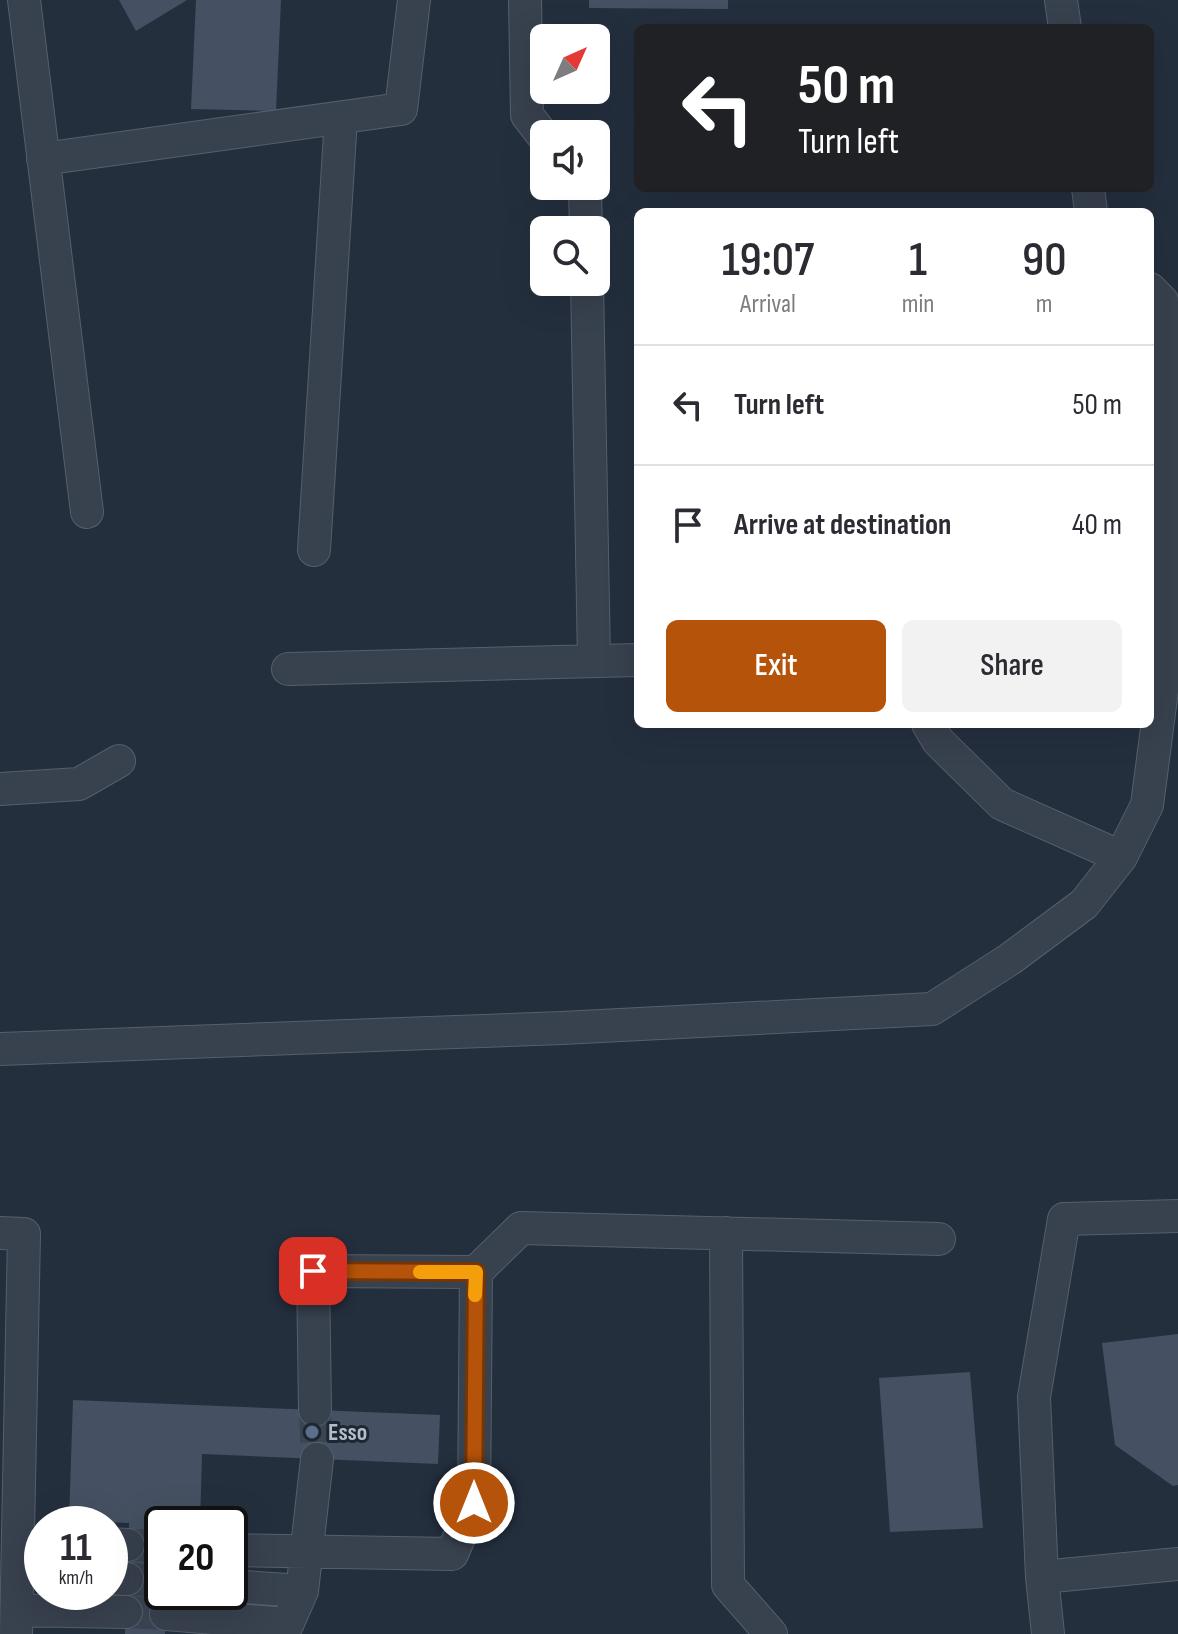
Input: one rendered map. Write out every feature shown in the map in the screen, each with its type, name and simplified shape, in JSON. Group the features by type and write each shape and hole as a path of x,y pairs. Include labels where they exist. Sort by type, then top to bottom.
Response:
{"lane":[{"path":"24,0 87,512"},
{"path":"43,159 401,109 414,0"},
{"path":"525,0 527,115 531,120"},
{"path":"1061,0 1064,24"},
{"path":"314,550 341,118"},
{"path":"0,1049 562,1028 932,1009 1010,959 1084,904 1121,857 1147,805 1165,667 1162,301 1154,293"},
{"path":"587,296 594,660"},
{"path":"288,669 634,660"},
{"path":"930,728 938,741 1002,804 1121,857"},
{"path":"0,789 79,784 119,761"},
{"path":"1048,1634 1042,1577 1034,1397 1064,1219 1178,1216"},
{"path":"315,1410 313,1271 476,1272 521,1228 939,1239"},
{"path":"0,1233 24,1234 11,1369 26,1506"},
{"path":"726,1233 728,1585 771,1634"},
{"path":"248,1551 452,1554 474,1503 476,1272"},
{"path":"166,1614 285,1629 302,1591 317,1459"},
{"path":"1042,1577 1178,1564"},
{"path":"248,1587 302,1591"},
{"path":"24,1595 16,1622 126,1612"}],"building":[{"path":"119,0 187,0 136,31"},
{"path":"196,0 281,0 276,111 191,109"},
{"path":"589,0 728,0 728,9 589,8"},
{"path":"1178,1334 1178,1485 1173,1486 1115,1445 1102,1343"},
{"path":"970,1372 983,1528 890,1532 879,1378"},
{"path":"73,1400 440,1415 438,1464 202,1454 201,1506 144,1506 144,1610 164,1610 165,1634 125,1634 128,1610 128,1506 69,1506"}],"tunnel":[{"path":"315,1410 317,1459"},
{"path":"128,1545 144,1545"},
{"path":"128,1579 144,1580"},
{"path":"126,1612 166,1614"}],"slow traffic":[{"path":"420,1272 476,1272 475,1295"}],"place":[{"name":"Esso","path":"312,1432"}],"route":[{"path":"313,1271 476,1272 474,1503"}]}
